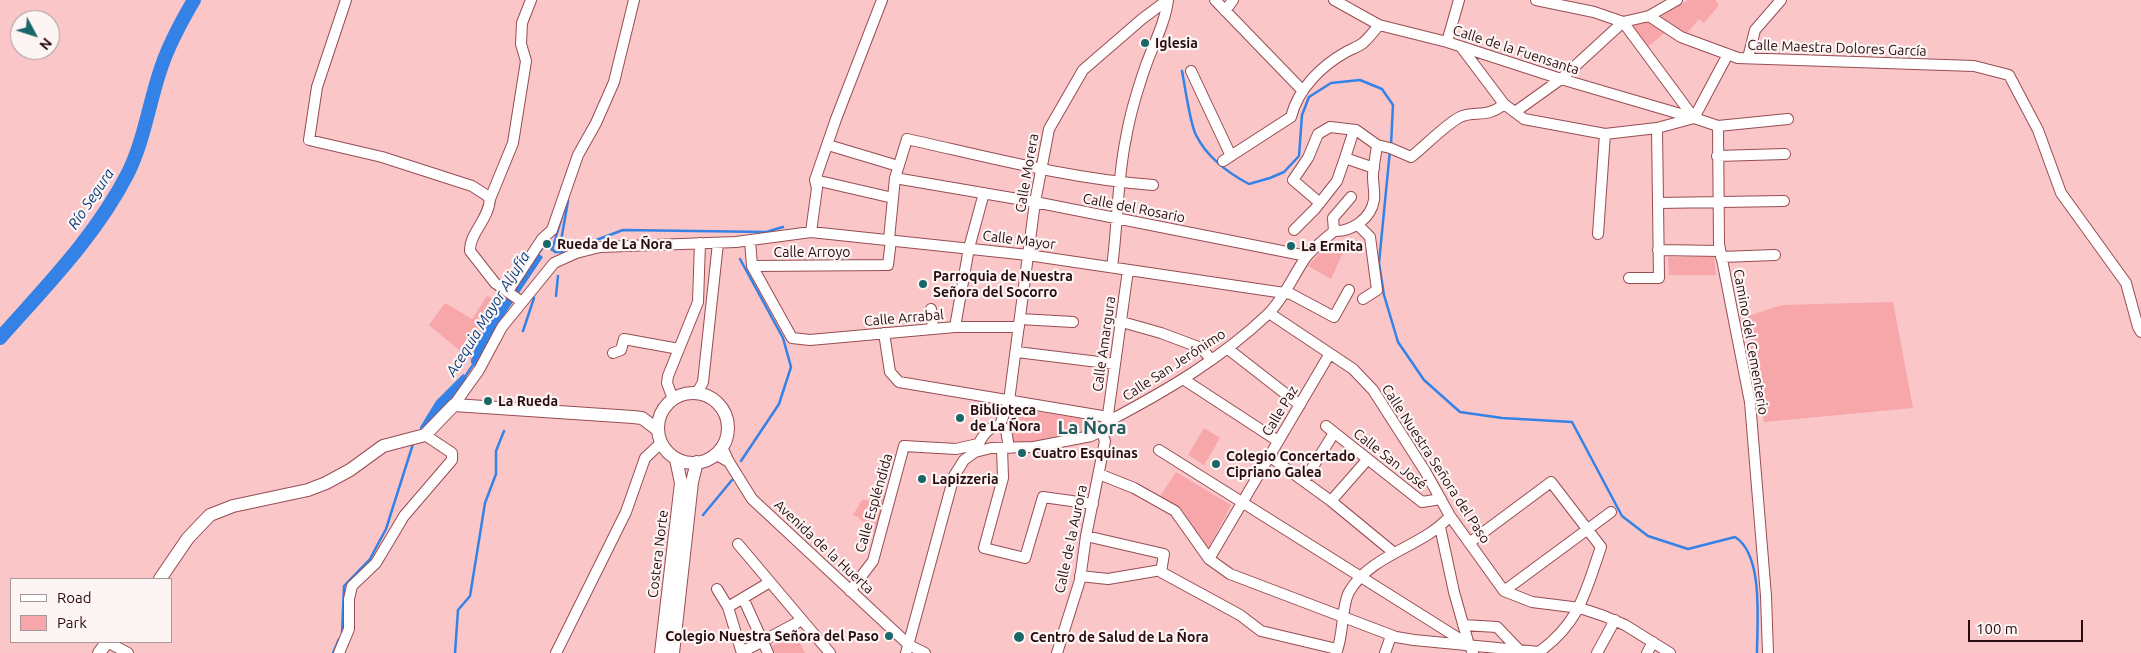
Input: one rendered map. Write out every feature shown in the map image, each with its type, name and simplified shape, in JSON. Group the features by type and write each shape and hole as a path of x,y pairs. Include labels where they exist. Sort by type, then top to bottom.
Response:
{"main road":[{"path":"697,393 716,401 724,413 727,426 718,450 697,462 686,462 668,452 661,443 658,430 662,412 673,399 685,394 697,393"},
{"path":"161,578 188,538 210,515 233,506 308,490 326,483 350,470 383,446 420,436 454,405 642,418 662,412"},
{"path":"642,418 658,430"},
{"name":"Costera Norte","path":"661,653 681,483 676,458"},
{"name":"Costera Norte","path":"673,653 692,482 697,462"}],"street":[{"path":"346,0 317,87 308,140 400,162 472,186 490,200"},
{"path":"516,297 495,283 470,251 470,243 482,223 513,143 526,61 521,44 522,23 531,0"},
{"path":"454,405 479,370 502,327 542,239 552,230 578,155 596,122 614,82 634,0"},
{"path":"811,232 817,188 816,180 836,118 882,0"},
{"path":"1215,0 1302,90"},
{"path":"1225,11 1233,0"},
{"path":"1447,42 1459,0"},
{"path":"1536,0 1594,12 1623,22 1694,118"},
{"path":"1515,112 1561,79 1623,22 1649,16 1677,0"},
{"path":"1748,58 1755,30 1781,0"},
{"name":"Calle de la Fuensanta","path":"1340,2 1379,25 1447,42 1561,79 1718,126"},
{"path":"1112,267 1118,219 1119,182 1126,137 1146,66 1166,14 1163,3"},
{"name":"Calle Morera","path":"1000,426 1010,401 1034,202 1049,129 1084,70 1163,3"},
{"name":"Calle Maestra Dolores García","path":"1649,16 1681,37 1738,58 1974,66 2009,75 2038,130 2061,193 2126,283 2141,332"},
{"path":"1191,71 1227,158 1291,117 1293,106 1302,90 1321,70 1346,52 1362,44 1379,25"},
{"path":"1461,47 1504,104 1524,119 1605,134 1657,128 1694,118 1728,54"},
{"path":"1320,203 1292,180 1308,158 1318,134 1330,126 1354,130 1377,145 1390,148 1411,158 1461,117 1497,110 1504,104"},
{"path":"1718,126 1788,119"},
{"name":"Camino del Cementerio","path":"1718,126 1718,201 1721,254 1750,402 1766,596 1768,653"},
{"path":"1629,278 1659,278 1657,128"},
{"path":"1294,230 1320,203 1337,181 1354,130"},
{"path":"1598,234 1605,134"},
{"path":"890,239 895,178 906,139 1041,169 1119,182 1154,184"},
{"path":"828,145 898,166"},
{"path":"1307,256 1334,231 1344,232 1358,225 1370,212 1374,200 1374,168 1377,145"},
{"path":"1717,156 1785,154"},
{"path":"1345,158 1374,168"},
{"name":"Calle del Rosario","path":"895,178 1034,202 1307,256"},
{"path":"816,180 893,198"},
{"path":"955,327 969,248 984,193"},
{"path":"1334,231 1333,218 1351,197"},
{"path":"1658,202 1784,201"},
{"path":"1358,225 1370,237 1377,290 1363,299"},
{"name":"Calle Mayor","path":"516,297 554,263 576,253 600,248 718,243 811,232 1028,255 1291,294 1334,317 1349,290"},
{"name":"Calle Arroyo","path":"752,266 888,266 890,239"},
{"path":"750,240 752,266"},
{"path":"673,399 667,383 698,302 700,243"},
{"path":"697,393 703,382 718,243"},
{"path":"1658,250 1721,254 1774,254"},
{"name":"Calle San Jerónimo","path":"904,446 956,449 1034,448 1091,436 1105,423 1151,399 1228,348 1269,313 1284,294 1307,256"},
{"name":"Calle Arrabal","path":"752,266 792,338 810,340 955,327 1072,322"},
{"name":"Calle Amargura","path":"1105,423 1122,322 1128,270"},
{"path":"931,309 933,329"},
{"name":"Calle Nuestra Señora del Paso","path":"1269,313 1352,370 1373,390 1450,516 1504,591"},
{"path":"1122,322 1161,333 1201,348 1212,359"},
{"path":"884,333 890,372 900,382 1010,401 1105,423"},
{"path":"614,353 621,350 624,339 679,349"},
{"path":"1228,348 1300,405"},
{"path":"1017,352 1115,364"},
{"name":"Calle Paz","path":"1209,559 1329,355"},
{"path":"1183,379 1278,441"},
{"name":"Calle de la Aurora","path":"1057,653 1080,576 1105,442 1105,423"},
{"path":"908,649 954,476 964,460 977,448 993,426 1000,426 1008,433 1000,448 1002,478 984,548 1025,558 1044,497 1093,504"},
{"name":"Calle San José","path":"1304,481 1330,430 1422,502 1441,499"},
{"path":"986,434 987,441 1000,448"},
{"path":"339,653 348,637 349,599 352,586 376,563 404,516 452,460 452,453 420,436"},
{"path":"556,653 626,511 645,458 661,443"},
{"name":"Calle Espléndida","path":"850,591 873,561 904,446"},
{"path":"956,449 964,460"},
{"name":"Avenida de la Huerta","path":"718,450 729,462 752,499 850,591 908,649 925,653"},
{"path":"1158,450 1360,575 1471,649"},
{"path":"1270,456 1332,501 1393,552"},
{"path":"1332,501 1367,460"},
{"path":"1099,474 1134,488 1175,511 1209,559 1230,574 1344,616 1391,636 1471,649 1539,652 1557,639 1580,608 1601,547 1551,482 1469,544"},
{"path":"1504,591 1611,512"},
{"path":"1080,576 1108,579 1161,571 1240,615 1261,632 1336,651 1347,595 1360,575 1393,552 1440,527 1450,516"},
{"path":"1440,527 1463,625 1471,649"},
{"path":"1086,536 1164,554 1161,571"},
{"path":"738,544 830,653"},
{"path":"728,607 770,582"},
{"path":"718,589 728,607 741,650 763,641 802,620"},
{"path":"1504,591 1532,602 1580,608 1615,620 1670,653"},
{"path":"743,598 768,653"},
{"path":"1597,653 1615,620"},
{"path":"1463,625 1496,627 1519,650"},
{"path":"1385,653 1391,636"},
{"path":"1647,653 1653,642"},
{"path":"109,643 128,653"}],"green space":[{"path":"1688,0 1715,0 1719,5 1704,23 1699,19 1686,34 1662,20 1661,17"},
{"path":"1652,18 1669,29 1644,50 1629,31 1641,21"},
{"path":"1329,242 1344,250 1331,279 1308,266"},
{"path":"1668,257 1714,257 1716,275 1669,275"},
{"path":"487,296 498,301 483,325 471,360 429,325 445,303 472,319"},
{"path":"1893,302 1913,408 1764,422 1742,318 1782,305"},
{"path":"1012,408 1098,421 1092,432 1039,444 1013,443"},
{"path":"1204,428 1220,438 1204,465 1188,455"},
{"path":"1176,472 1231,505 1208,549 1182,510 1159,498"},
{"path":"887,495 880,537 858,517 853,515 862,500"},
{"path":"795,634 805,653 775,653 772,646"}],"water":[{"path":"537,252 543,257 499,323 476,367 471,363 471,360 483,325 498,301"},
{"path":"463,374 468,378 433,421 420,432 420,427 436,401"}],"waterway":[{"name":"Río Segura","path":"0,338 69,260 115,196 134,161 164,59 194,0"},
{"path":"1182,71 1196,135 1219,164 1249,184 1284,172 1299,156 1302,115 1309,97 1331,83 1360,80 1382,89 1393,105 1391,145"},
{"path":"1390,150 1379,263 1384,295 1398,342 1424,380 1460,412 1502,418 1572,422 1622,516 1648,536 1688,549 1735,537 1744,546 1751,558 1755,573 1758,607 1757,653"},
{"path":"559,252 568,201 566,199"},
{"name":"Acequia Mayor Aljufía","path":"552,250 564,210"},
{"path":"547,244 555,252 564,252 623,230 766,232 783,227"},
{"name":"Acequia Mayor Aljufía","path":"538,254 554,233"},
{"path":"740,259 783,338 791,367 779,404 741,461"},
{"path":"556,296 558,276"},
{"path":"523,331 534,298"},
{"name":"Acequia Mayor Aljufía","path":"464,378 475,362"},
{"path":"455,653 458,610 470,596 485,503 496,474 496,451 504,431"},
{"name":"Acequia Mayor Aljufía","path":"342,634 344,586 370,559 386,529 413,444"},
{"path":"703,515 732,480"},
{"name":"Acequia Mayor Aljufía","path":"333,653 339,639"}],"place":[{"name":"Iglesia","path":"1145,43"},
{"name":"Rueda de La Ñora","path":"547,244"},
{"name":"La Ermita","path":"1291,246"},
{"name":"Parroquia de Nuestra Señora del Socorro","path":"923,284"},
{"name":"La Rueda","path":"488,401"},
{"name":"Biblioteca de La Ñora","path":"960,418"},
{"name":"Cuatro Esquinas","path":"1022,453"},
{"name":"Colegio Concertado Cipriano Galea","path":"1216,464"},
{"name":"Lapizzeria","path":"922,479"},
{"name":"Colegio Nuestra Señora del Paso","path":"889,636"},
{"name":"Centro de Salud de La Ñora","path":"1019,637"}],"district":[{"name":"La Ñora","path":"1092,428"}]}
